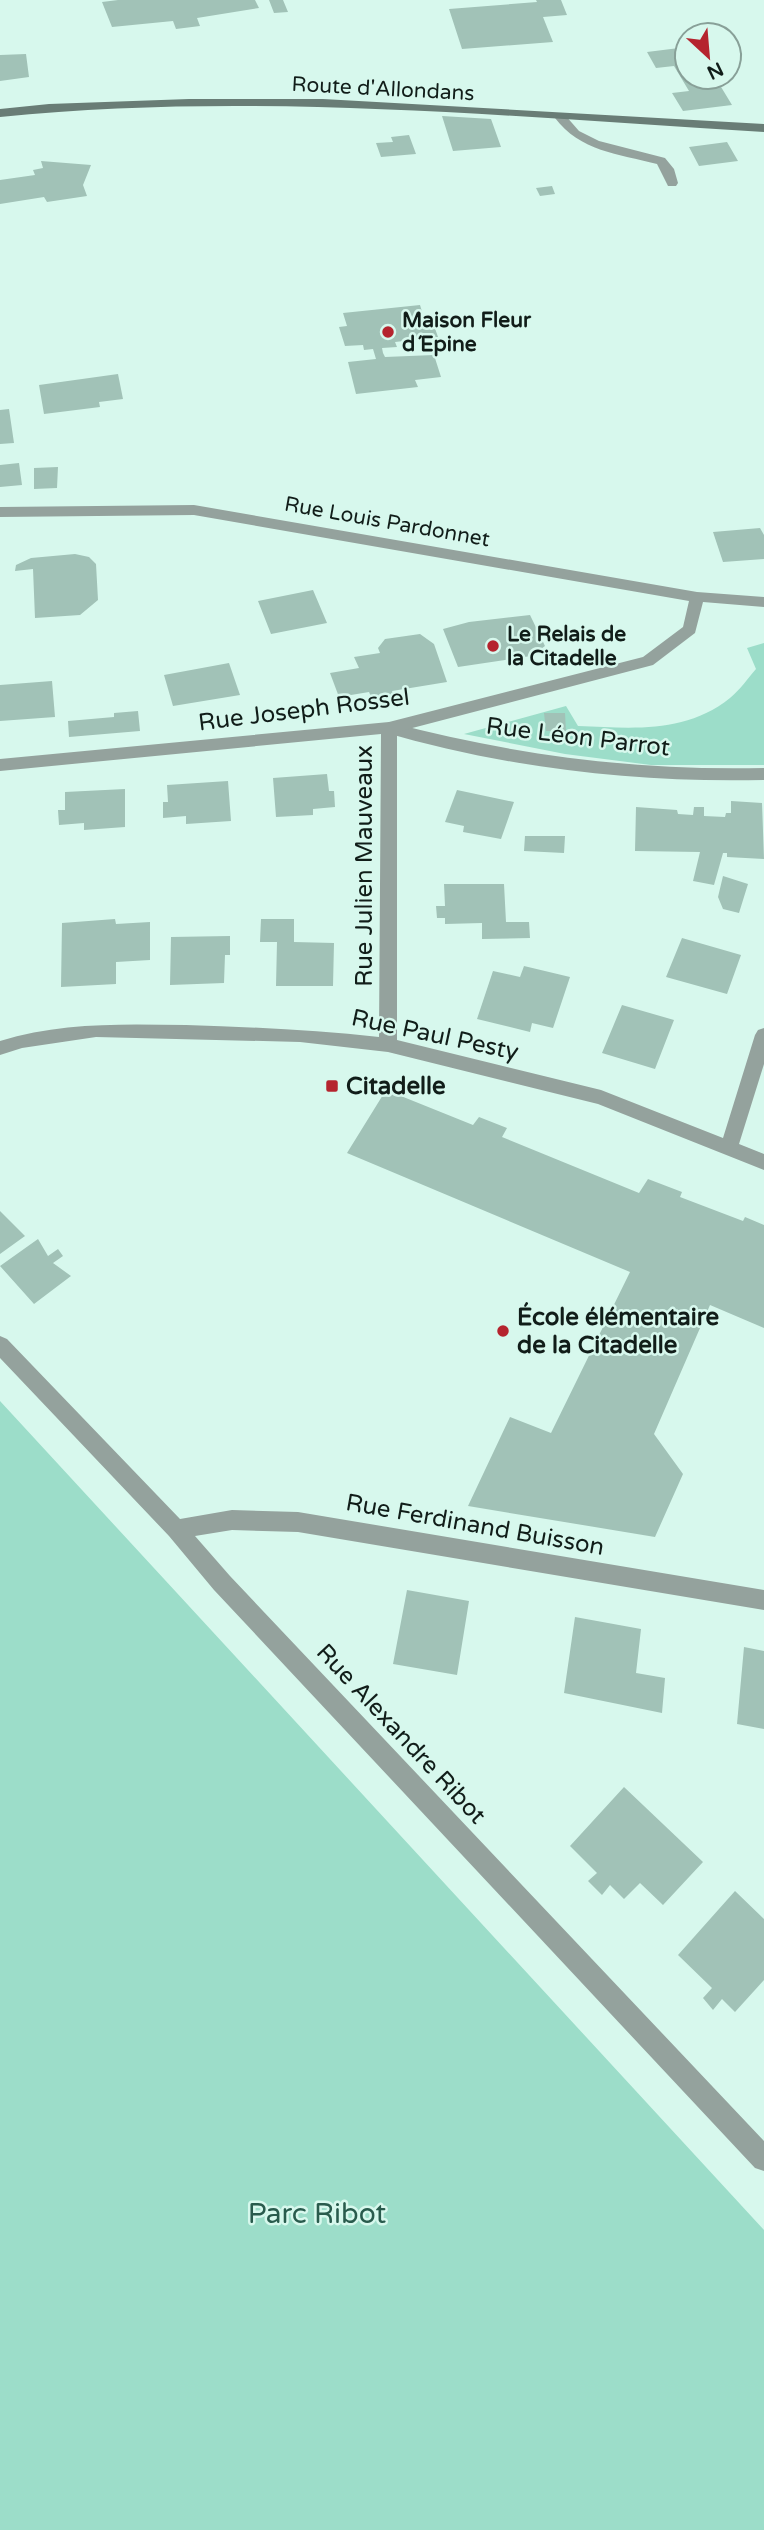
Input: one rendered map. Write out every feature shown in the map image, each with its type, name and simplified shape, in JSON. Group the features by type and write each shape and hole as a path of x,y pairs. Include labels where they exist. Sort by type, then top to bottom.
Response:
{"main road":[{"name":"Route d'Allondans","path":"0,113 49,108 189,103 323,103 764,128"}],"street":[{"path":"561,118 575,134 595,144 661,161 668,169 672,183"},
{"name":"Rue Louis Pardonnet","path":"0,512 194,510 697,597 764,602"},
{"name":"Rue Joseph Rossel","path":"0,765 389,728 648,661 691,629 697,597"},
{"name":"Rue Léon Parrot","path":"389,728 461,748 609,770 726,776 764,774"},
{"name":"Rue Julien Mauveaux","path":"388,1045 389,728"},
{"name":"Rue Paul Pesty","path":"0,1048 22,1041 96,1030 300,1035 388,1045 601,1097 764,1162"},
{"path":"729,1147 764,1034"},
{"name":"Rue Alexandre Ribot","path":"0,1345 176,1529 222,1583 764,2159"},
{"name":"Rue Ferdinand Buisson","path":"176,1529 232,1520 298,1522 764,1600"}],"green space":[{"path":"764,643 764,765 651,765 565,754 464,734 566,706 578,726 638,728 695,718 713,710 737,691 756,669 747,648"},
{"name":"Parc Ribot","path":"0,1401 764,2230 764,2530 0,2530"}],"building":[{"path":"255,0 259,8 197,18 200,26 176,29 173,21 112,27 102,2"},
{"path":"269,0 283,0 288,12 274,13"},
{"path":"536,0 561,0 567,15 543,17 553,42 462,49 449,9 537,2"},
{"path":"673,49 673,66 656,68 647,52"},
{"path":"26,54 29,77 0,81 0,55"},
{"path":"724,91 732,105 683,111 672,93"},
{"path":"442,116 491,119 501,147 453,151"},
{"path":"409,135 416,154 381,157 376,143 393,142 391,137"},
{"path":"727,142 738,161 699,166 689,147"},
{"path":"41,161 91,165 83,185 87,196 47,202 44,197 0,204 0,180 35,175 33,170 43,168"},
{"path":"552,186 555,194 540,196 536,188"},
{"path":"420,305 424,318 431,317 438,337 395,342 397,347 382,348 383,353 385,357 434,355 441,377 415,380 418,387 356,394 348,362 376,359 373,349 364,350 363,345 345,346 339,327 347,326 343,313"},
{"path":"118,374 123,399 99,402 100,407 44,414 39,385"},
{"path":"9,409 14,443 0,444 0,410"},
{"path":"19,463 22,485 0,487 0,465"},
{"path":"58,467 57,488 34,489 34,468"},
{"path":"760,528 764,535 764,559 723,562 713,532"},
{"path":"75,554 89,557 96,564 98,600 80,615 35,618 33,569 15,571 16,565 31,558"},
{"path":"313,590 327,623 271,634 258,601"},
{"path":"530,615 545,646 531,656 458,667 443,629 469,622"},
{"path":"420,634 434,644 447,682 392,691 394,696 372,699 369,692 339,697 330,673 359,668 354,657 380,653 378,648 385,639"},
{"path":"229,663 240,695 173,706 164,675"},
{"path":"52,681 55,717 0,721 0,685"},
{"path":"138,711 140,731 69,737 68,721 114,717 114,713"},
{"path":"544,713 565,713 566,731 546,731"},
{"path":"327,774 329,791 334,791 335,807 313,809 313,815 276,817 273,778"},
{"path":"228,781 231,821 186,824 186,816 163,818 163,802 168,802 167,785"},
{"path":"125,789 125,827 84,830 84,823 59,825 58,810 65,810 65,792"},
{"path":"457,790 514,802 501,839 463,832 464,826 445,822"},
{"path":"731,801 762,803 764,859 727,857 727,853 723,853 714,885 693,881 700,852 635,851 636,807 677,810 678,814 693,815 694,807 704,807 704,816 725,817 726,813 731,813"},
{"path":"525,836 565,836 564,853 524,851"},
{"path":"723,876 748,884 739,913 723,909 718,897"},
{"path":"444,884 504,884 506,922 529,922 530,938 482,939 482,923 445,924 445,918 437,918 436,906 445,906"},
{"path":"115,919 116,924 150,922 150,960 116,962 116,984 61,987 62,923"},
{"path":"261,919 294,919 294,942 334,943 333,986 276,986 277,942 260,942"},
{"path":"230,936 230,955 225,955 224,983 170,985 171,937"},
{"path":"682,938 741,955 727,994 666,977"},
{"path":"524,966 570,977 553,1028 532,1023 530,1032 477,1019 493,971 520,977"},
{"path":"622,1005 674,1020 655,1069 602,1053"},
{"path":"386,1090 473,1125 479,1117 507,1128 502,1137 639,1193 648,1179 682,1192 680,1197 743,1221 745,1217 764,1225 764,1328 710,1305 654,1434 683,1474 655,1537 468,1506 510,1417 551,1433 630,1272 347,1153"},
{"path":"0,1211 25,1236 0,1254"},
{"path":"38,1239 48,1256 58,1249 63,1256 53,1263 71,1276 34,1304 0,1266"},
{"path":"407,1590 469,1601 457,1675 393,1664"},
{"path":"575,1617 641,1629 636,1673 665,1678 662,1713 564,1693"},
{"path":"744,1647 764,1651 764,1729 737,1724"},
{"path":"624,1787 703,1862 663,1905 640,1883 624,1899 610,1885 602,1895 588,1881 597,1873 570,1846"},
{"path":"735,1891 764,1919 764,1980 735,2012 722,1999 713,2010 703,1998 712,1988 678,1955"}],"place":[{"name":"Maison Fleur d´Epine","path":"388,332"},
{"name":"Le Relais de la Citadelle","path":"493,646"},
{"name":"Citadelle","path":"332,1086"},
{"name":"École élémentaire de la Citadelle","path":"503,1331"}]}
